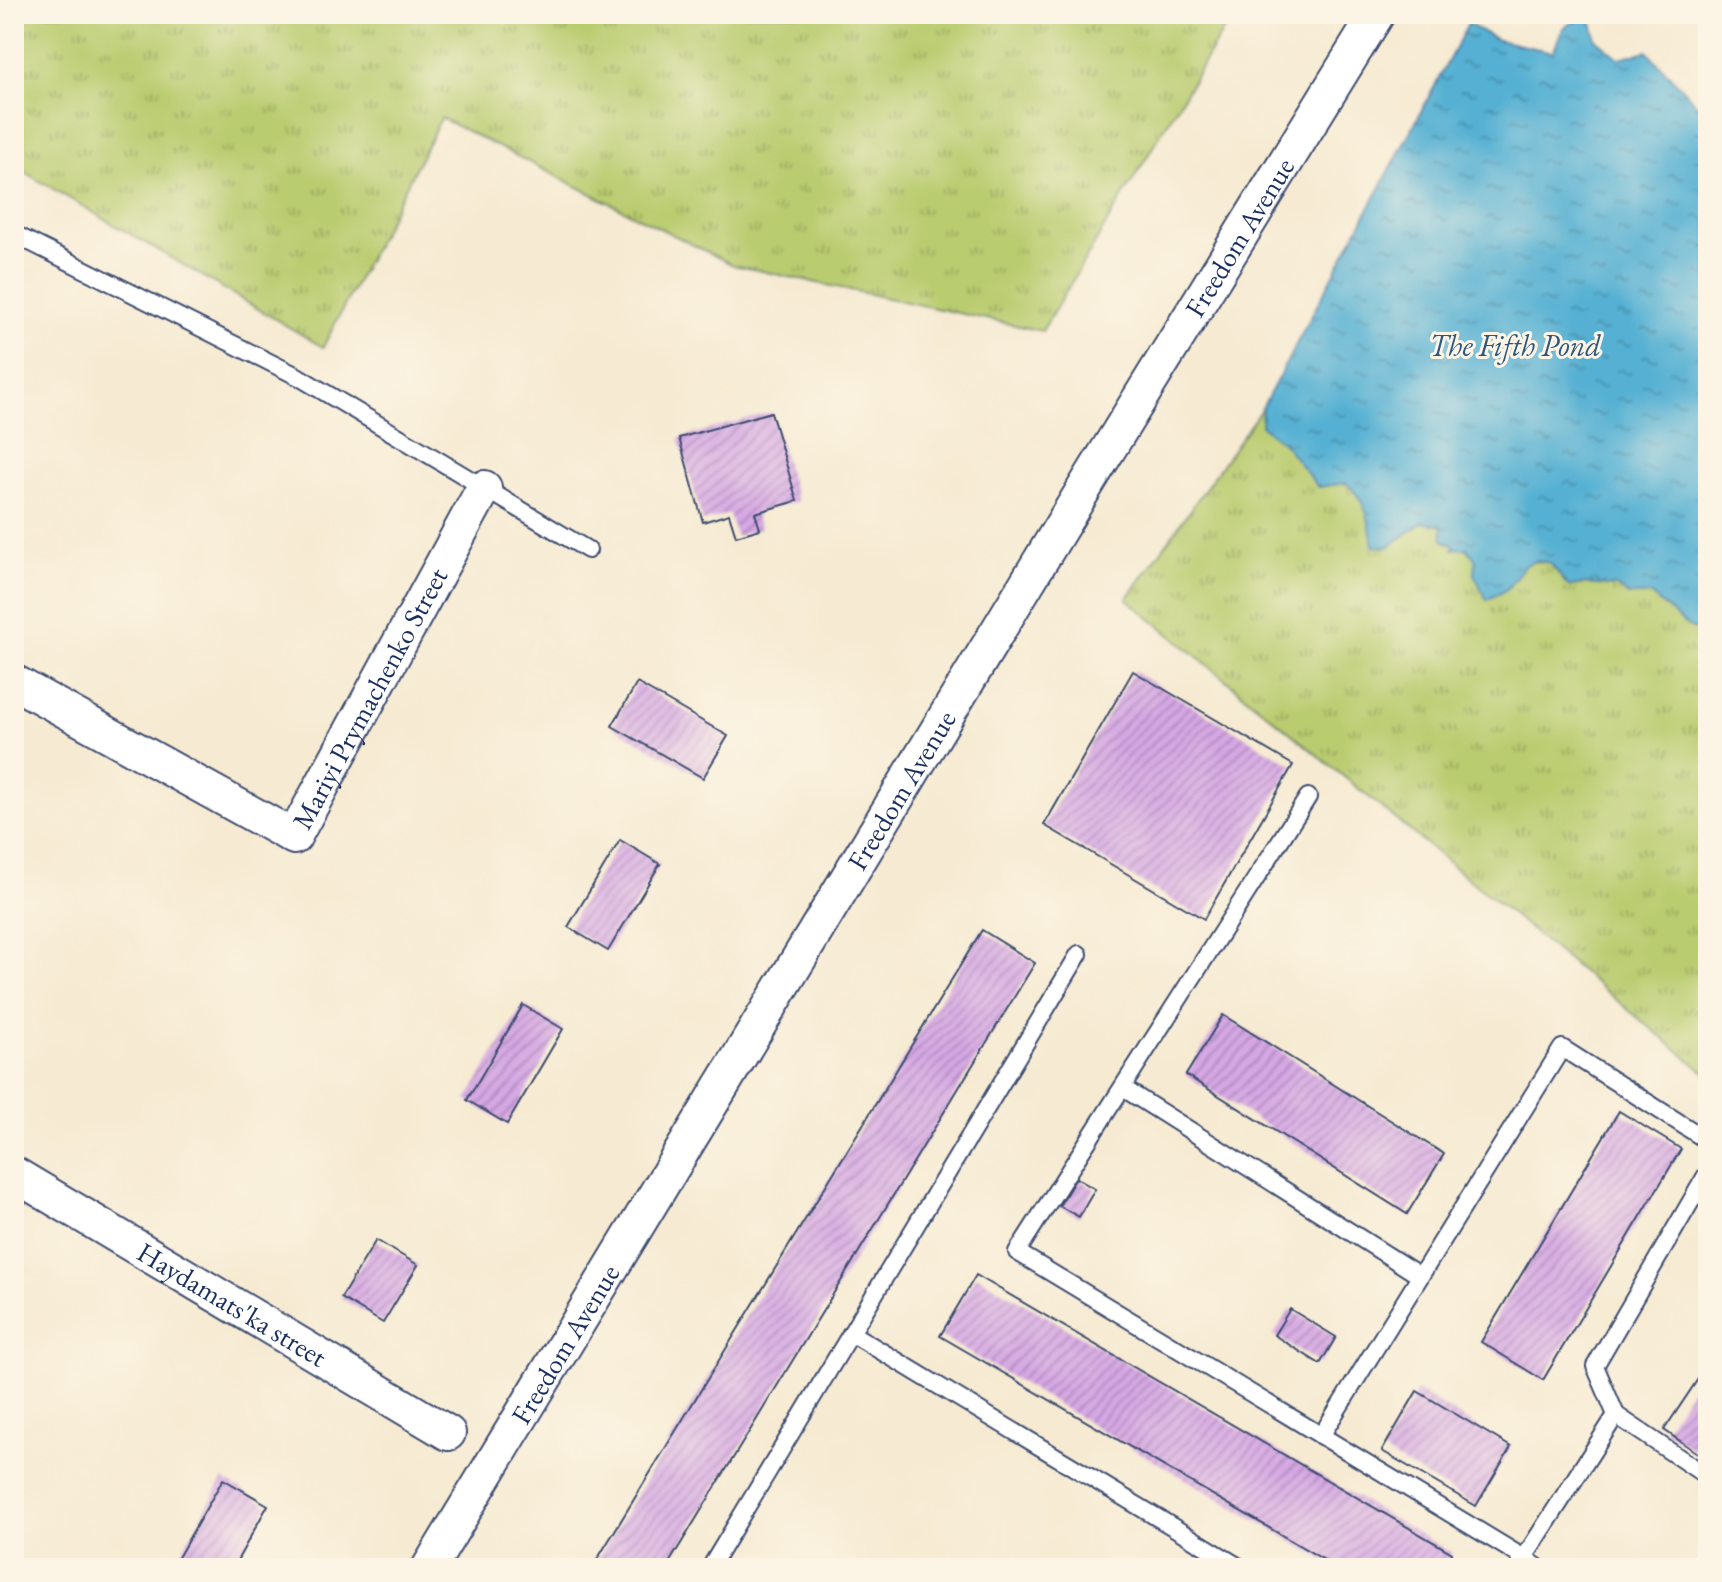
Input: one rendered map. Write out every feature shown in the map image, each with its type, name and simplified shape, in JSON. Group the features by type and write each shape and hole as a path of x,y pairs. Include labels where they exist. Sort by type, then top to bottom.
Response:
{"street":[{"name":"Freedom Avenue","path":"429,1568 1090,479 1377,14"},
{"name":"Mariyi Prymachenko Street","path":"14,682 294,837 484,488"},
{"name":"Haydamats'ka street","path":"14,1174 448,1433"}],"lane":[{"path":"14,234 299,377 588,550"},
{"path":"1308,797 1017,1252 1321,1436 1521,1563 1539,1568"},
{"path":"710,1568 1079,954"},
{"path":"1321,1436 1562,1048 1708,1141"},
{"path":"1123,1088 1420,1276"},
{"path":"1708,1172 1595,1366 1616,1415 1708,1477"},
{"path":"851,1333 1241,1568"},
{"path":"1521,1563 1616,1415"}],"green space":[{"path":"14,14 1233,14 1042,331 733,265 441,118 323,347 14,166"},
{"path":"1262,408 1262,425 1284,444 1318,487 1346,483 1356,491 1388,547 1423,522 1443,526 1507,589 1528,564 1550,563 1568,586 1588,584 1616,587 1628,595 1651,595 1686,625 1708,635 1708,1075 1127,599"}],"water":[{"name":"The Fifth Pond","path":"1590,14 1596,39 1619,58 1647,51 1708,117 1708,635 1686,625 1651,595 1628,595 1616,587 1588,584 1568,586 1550,563 1537,560 1524,566 1507,589 1487,600 1474,574 1476,560 1467,548 1453,549 1455,546 1443,540 1442,526 1423,522 1388,547 1373,546 1366,512 1353,490 1346,483 1318,487 1284,444 1261,425 1262,408 1468,24 1498,40 1553,52 1564,27"}],"building":[{"path":"771,412 797,501 755,513 760,529 736,536 729,514 703,522 679,438"},
{"path":"1133,671 1293,765 1204,919 1044,825"},
{"path":"637,683 728,736 703,778 612,726"},
{"path":"620,840 660,864 608,951 568,927"},
{"path":"982,930 1035,963 666,1568 592,1568"},
{"path":"523,1005 563,1029 507,1124 467,1100"},
{"path":"1223,1015 1444,1154 1407,1214 1186,1075"},
{"path":"1619,1111 1681,1149 1543,1380 1481,1342"},
{"path":"1076,1178 1095,1189 1079,1217 1059,1206"},
{"path":"376,1240 418,1265 383,1323 341,1298"},
{"path":"976,1275 1452,1553 1444,1568 1338,1568 940,1336"},
{"path":"1290,1309 1336,1337 1320,1364 1274,1335"},
{"path":"1704,1370 1708,1373 1708,1460 1664,1430"},
{"path":"1417,1391 1511,1447 1476,1506 1382,1451"},
{"path":"223,1479 268,1505 233,1568 172,1568"}]}
